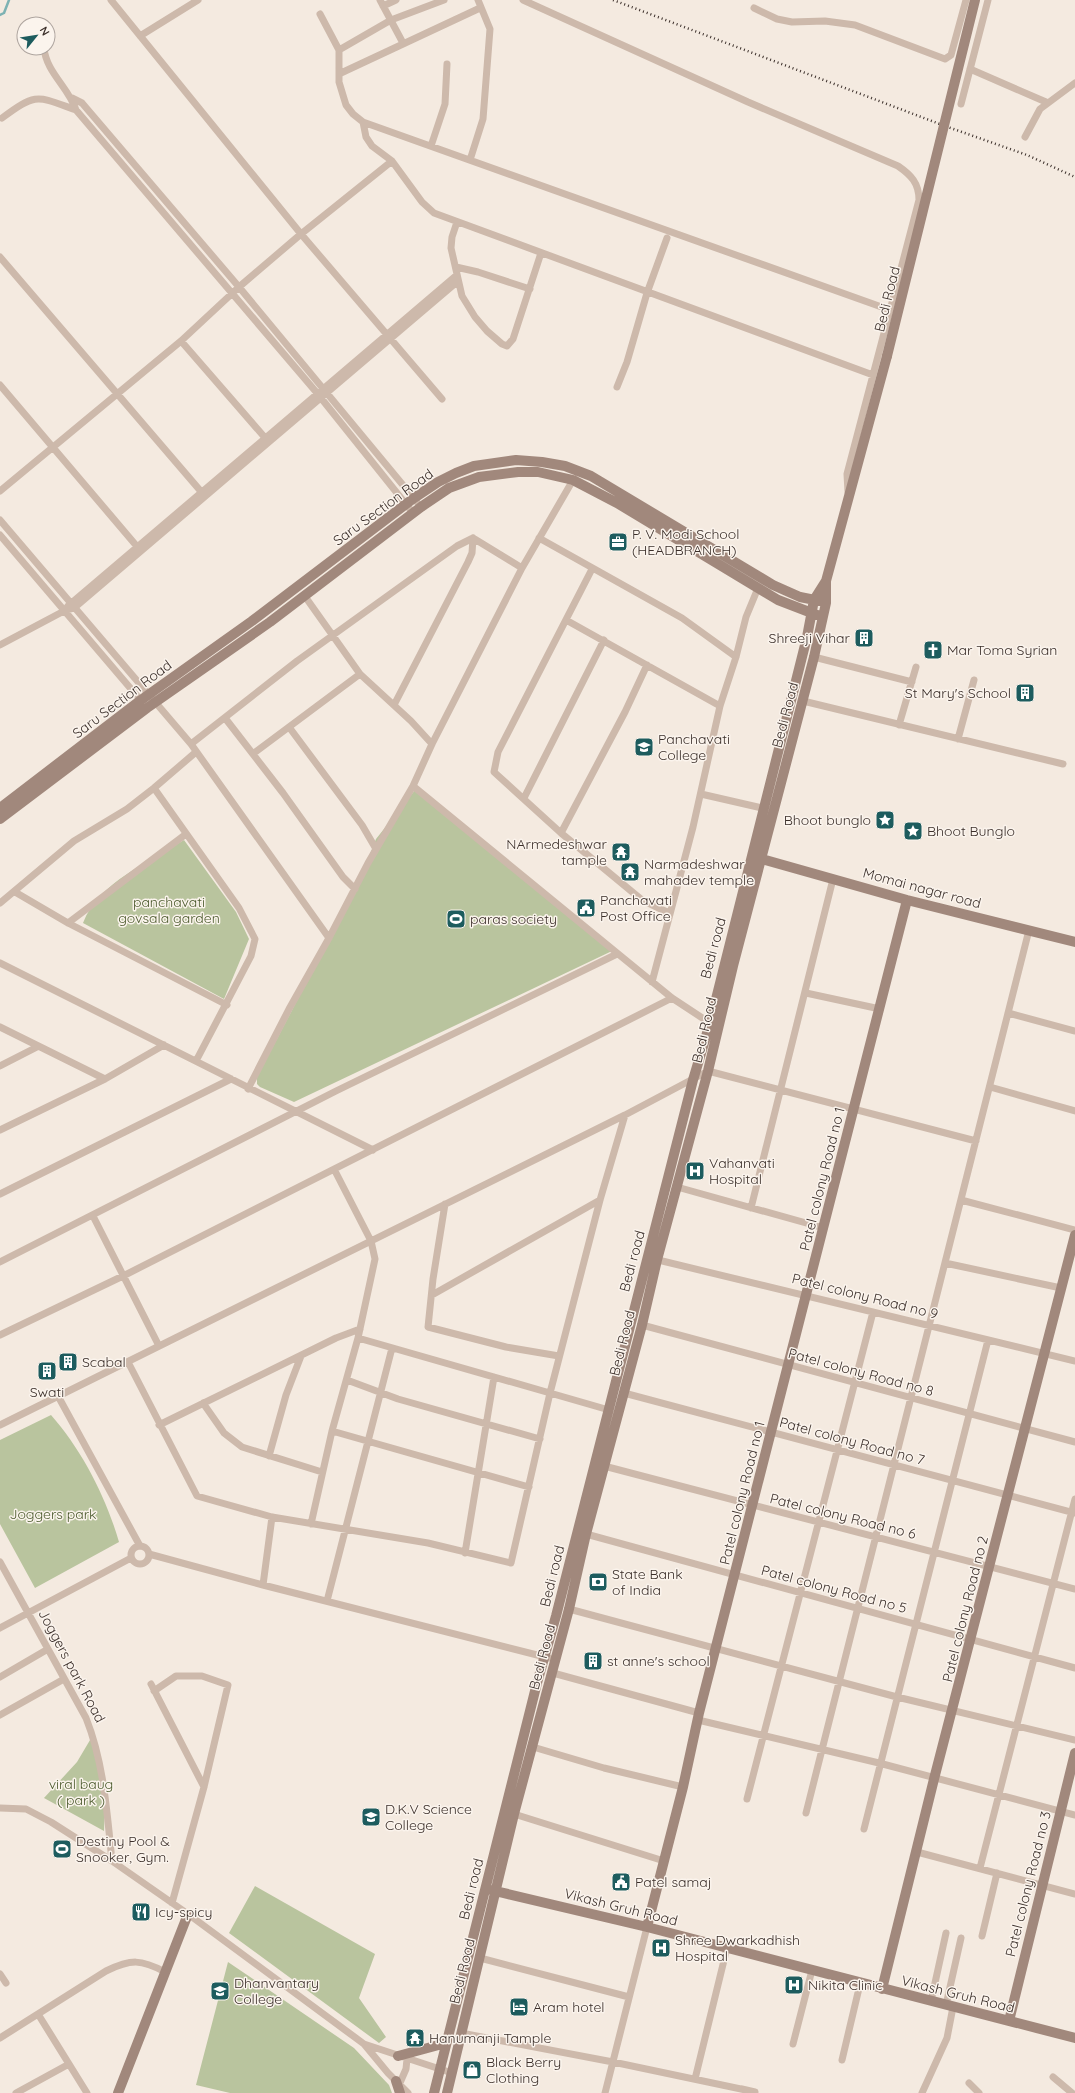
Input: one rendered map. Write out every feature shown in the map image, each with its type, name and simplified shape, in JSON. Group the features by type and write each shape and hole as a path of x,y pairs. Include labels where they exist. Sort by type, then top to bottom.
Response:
{"street":[{"path":"111,0 301,234 442,399"},
{"path":"140,36 198,0"},
{"path":"396,0 382,3 403,43"},
{"path":"339,50 391,20 444,0"},
{"path":"470,160 483,120 490,29 480,8 478,0"},
{"path":"523,0 748,102 898,166 908,173 918,186 919,200 847,474 848,499"},
{"path":"754,8 776,20 792,22 838,22 855,25 945,59 951,55 966,0"},
{"name":"Bedi Road","path":"447,2092 514,1814 553,1672 586,1534 642,1325 652,1258 677,1187 708,1071 714,1025 762,859 803,702 826,603 826,581 924,212 975,0"},
{"path":"961,104 988,0"},
{"path":"340,73 480,8"},
{"path":"320,14 339,50 340,91 346,105 353,114 364,122 890,310"},
{"path":"47,56 54,73 72,98 76,110 319,396 411,501"},
{"path":"430,146 444,104 447,64"},
{"path":"970,69 1046,102"},
{"path":"1025,137 1040,109 1046,102 1075,83"},
{"path":"2,118 24,102 40,98 76,110"},
{"path":"72,98 82,103 239,287 325,390 417,510"},
{"path":"364,122 364,131 368,142 378,152 392,161 422,202 434,213 647,293 873,375"},
{"path":"0,491 181,341 239,287 301,234 392,161"},
{"path":"457,222 452,237 451,248 466,304 487,331 502,344 507,346 510,344"},
{"path":"617,387 627,362 647,293 667,238"},
{"path":"505,354 510,344 542,254"},
{"path":"0,257 203,494"},
{"path":"0,645 64,611 72,605 388,337 457,274 478,272 530,289"},
{"path":"181,341 267,440"},
{"path":"0,385 139,549"},
{"name":"Saru Section Road","path":"0,819 148,701 411,501 450,476 474,466 516,460 542,462 565,466 591,476 673,527 773,585 788,593 826,603"},
{"name":"Saru Section Road","path":"0,808 148,701 304,595 417,510 449,488 465,481 495,474 538,472 573,480 617,503 778,600 823,617"},
{"path":"248,1089 289,1009 329,938 376,849 413,786 432,744 522,568 573,480"},
{"path":"0,520 72,605 148,701"},
{"path":"0,535 64,611 148,701 191,744 329,938"},
{"path":"473,538 522,568"},
{"path":"191,744 334,635 457,546 473,538"},
{"path":"394,705 468,562 472,553 473,538"},
{"path":"539,538 682,618 736,657"},
{"path":"592,569 498,752 494,772 562,833 642,900 669,913"},
{"name":"Bedi Road","path":"814,600 826,581"},
{"path":"652,982 701,794 720,706 736,657 746,617 758,588"},
{"path":"304,595 334,635 360,674 394,705 432,744"},
{"name":"Bedi road","path":"434,2093 544,1657 609,1410 652,1258 693,1080 714,1025 762,808 803,652 814,600"},
{"path":"566,620 720,706"},
{"path":"524,798 604,640"},
{"path":"814,657 912,682"},
{"path":"562,833 625,712 647,665"},
{"path":"899,725 916,667"},
{"path":"254,753 360,674"},
{"path":"958,739 974,680"},
{"path":"803,702 1063,764"},
{"path":"225,718 254,753 343,877 355,889"},
{"path":"289,727 362,825 376,849"},
{"path":"0,903 15,892 74,841 127,809 196,752"},
{"path":"413,786 672,998 714,1025"},
{"path":"154,788 239,908 255,939 251,956 227,1005 196,1061"},
{"path":"701,794 762,808"},
{"path":"68,923 186,834"},
{"name":"Momai nagar road","path":"762,859 908,900 1075,942"},
{"path":"751,1208 806,993 833,879"},
{"path":"15,892 68,923 227,1005"},
{"name":"Patel colony Road no 1","path":"605,2093 683,1787 699,1716 908,900"},
{"path":"806,1812 838,1680 1029,930"},
{"path":"0,1262 93,1216 294,1112 617,954"},
{"path":"0,962 196,1061 248,1089 373,1150"},
{"path":"806,993 880,1009"},
{"path":"0,1335 123,1276 672,998"},
{"path":"1008,1013 1075,1031"},
{"path":"0,1027 37,1047 105,1079"},
{"path":"0,1130 105,1079 164,1045"},
{"path":"0,1066 37,1047"},
{"path":"0,1425 625,1115 708,1071 976,1141"},
{"path":"0,1194 231,1079"},
{"path":"990,1087 1075,1111"},
{"path":"128,1362 159,1425 197,1496 272,1516 344,1530 428,1543 511,1563 559,1356 600,1200 625,1115"},
{"path":"311,1524 332,1431 358,1338 375,1259 371,1241 334,1169"},
{"path":"677,1187 824,1228"},
{"path":"432,1295 600,1200"},
{"path":"961,1200 1075,1230"},
{"path":"445,1204 433,1279 428,1327 506,1347 559,1356"},
{"path":"93,1216 159,1346"},
{"name":"Patel colony Road no 2","path":"882,1989 934,1779 1061,1288 1072,1263 1075,1235"},
{"name":"Patel colony Road no 9","path":"652,1258 1075,1361"},
{"path":"945,1263 1061,1288"},
{"path":"747,1799 836,1450 873,1312"},
{"name":"Patel colony Road no 8","path":"642,1325 854,1384 1075,1442"},
{"path":"159,1425 336,1338 360,1329"},
{"path":"358,1338 609,1410"},
{"path":"864,1829 879,1763 988,1340"},
{"path":"327,1601 344,1530 392,1348"},
{"path":"269,1456 286,1395 301,1356"},
{"path":"465,1553 494,1377"},
{"path":"347,1380 380,1393 540,1439"},
{"name":"Patel colony Road no 7","path":"624,1393 1073,1512"},
{"path":"58,1396 140,1546 146,1548 148,1554 147,1560 143,1563 137,1564 131,1558"},
{"path":"204,1403 230,1439 242,1447 322,1472"},
{"path":"332,1431 529,1487"},
{"name":"Patel colony Road no 6","path":"604,1466 1075,1589"},
{"path":"980,1868 1018,1726 1073,1512 1075,1499"},
{"path":"263,1585 272,1516"},
{"name":"Patel colony Road no 5","path":"586,1534 1075,1668"},
{"path":"131,1558 132,1550 140,1546"},
{"path":"148,1554 556,1660"},
{"path":"0,1628 131,1558"},
{"name":"Joggers park Road","path":"0,1562 86,1718 93,1735 104,1787 112,1861"},
{"path":"569,1609 897,1697 1075,1740"},
{"path":"0,1677 48,1649"},
{"path":"553,1672 764,1736 879,1763 934,1779 1075,1814"},
{"path":"172,1903 204,1787 228,1685 202,1676 176,1676 153,1687 204,1787"},
{"path":"0,1715 64,1678"},
{"path":"533,1748 604,1768 683,1787"},
{"name":"Patel colony Road no 3","path":"1009,2021 1075,1753"},
{"path":"0,1808 26,1809 51,1822 112,1861 188,1914 364,2044 398,2086 408,2093"},
{"path":"514,1814 664,1861"},
{"path":"917,1852 1075,1894"},
{"path":"982,1936 997,1873"},
{"name":"Vikash Gruh Road","path":"485,1889 647,1927 860,1984 1075,2038"},
{"path":"118,2093 188,1914"},
{"path":"931,2001 946,1933"},
{"path":"922,2093 947,2038 949,2006 961,1938"},
{"path":"695,2079 727,1948"},
{"path":"480,1958 629,1998"},
{"path":"0,2038 106,1971 121,1964 136,1961 149,1963 165,1972"},
{"path":"794,2044 812,1970"},
{"path":"0,1974 6,1984"},
{"path":"842,2060 860,1984"},
{"path":"38,2014 87,2093"},
{"path":"461,2033 613,2062 742,2089"},
{"path":"403,2057 446,2043"},
{"path":"364,2044 452,2073"},
{"path":"398,2086 406,2069 403,2057"},
{"path":"16,2093 69,2064"},
{"path":"1053,2077 1072,2093"},
{"path":"969,2083 979,2093"}],"green space":[{"name":"paras society","path":"415,790 612,951 294,1102 260,1087 257,1084 257,1077 358,884 376,839"},
{"name":"panchavati govsala garden","path":"184,840 236,912 249,939 224,999 83,923 90,909 101,896 126,874"},
{"name":"Joggers park","path":"51,1415 73,1443 92,1475 114,1525 119,1542 35,1588 0,1524 0,1440"},
{"name":"viral baug ( park )","path":"93,1735 105,1799 104,1831 44,1798 77,1762"},
{"path":"255,1886 375,1954 359,1998 386,2037 379,2043 229,1933"},
{"path":"228,1962 354,2048 389,2085 392,2093 230,2093 196,2085"}],"waterway":[{"path":"0,15 4,13 9,0"}],"railway":[{"path":"613,0 945,126 1027,155 1075,177"}],"place":[{"name":"P. V. Modi School (HEADBRANCH)","path":"618,542"},
{"name":"Shreeji Vihar","path":"864,638"},
{"name":"Mar Toma Syrian","path":"933,650"},
{"name":"St Mary's School","path":"1025,693"},
{"name":"Panchavati College","path":"644,747"},
{"name":"Bhoot bunglo","path":"885,820"},
{"name":"Bhoot Bunglo","path":"913,831"},
{"name":"NArmedeshwar tample","path":"621,852"},
{"name":"Narmadeshwar mahadev temple","path":"630,872"},
{"name":"Panchavati Post Office","path":"586,908"},
{"name":"paras society","path":"456,919"},
{"name":"Vahanvati Hospital","path":"695,1171"},
{"name":"Scabal","path":"68,1362"},
{"name":"Swati","path":"47,1371"},
{"name":"State Bank of India","path":"598,1582"},
{"name":"st anne's school","path":"593,1661"},
{"name":"D.K.V Science College","path":"371,1817"},
{"name":"Destiny Pool & Snooker, Gym.","path":"62,1849"},
{"name":"Patel samaj","path":"621,1882"},
{"name":"Icy-spicy","path":"141,1912"},
{"name":"Shree Dwarkadhish Hospital","path":"661,1948"},
{"name":"Nikita Clinic","path":"794,1985"},
{"name":"Dhanvantary College","path":"220,1991"},
{"name":"Aram hotel","path":"519,2007"},
{"name":"Hanumanji Tample","path":"415,2038"},
{"name":"Black Berry Clothing","path":"472,2070"}]}
